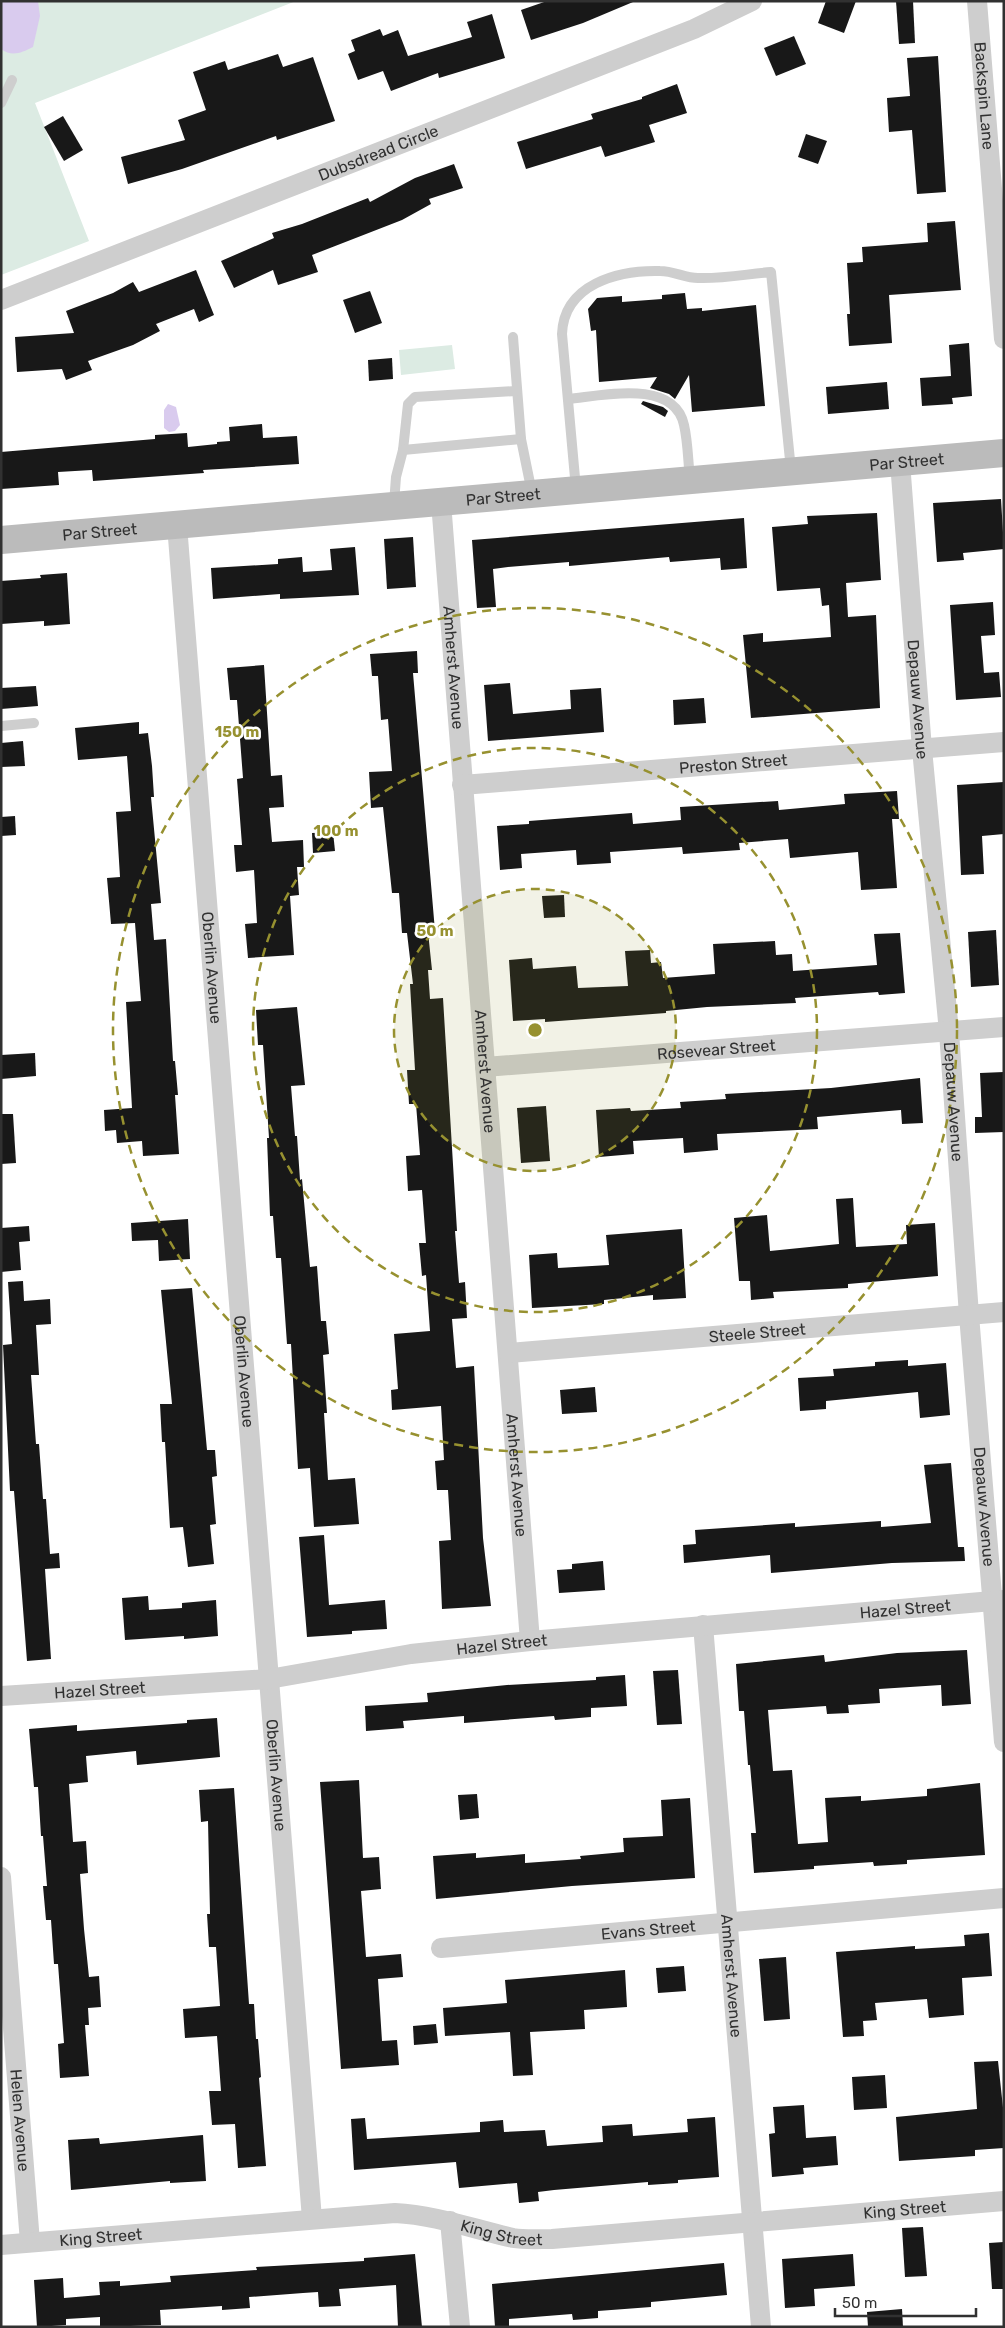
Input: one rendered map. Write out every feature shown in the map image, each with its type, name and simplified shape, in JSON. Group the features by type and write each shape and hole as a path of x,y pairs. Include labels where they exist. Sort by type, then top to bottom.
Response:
{"street":[{"name":"Dubsdread Circle","path":"1,300 694,29 752,1"},
{"name":"Backspin Lane","path":"977,1 1004,339"},
{"name":"Par Street","path":"1,540 1004,453"},
{"name":"Depauw Avenue","path":"900,462 922,749 949,1032 969,1315 998,1600 1004,1742"},
{"name":"Amherst Avenue","path":"441,502 530,1641"},
{"name":"Oberlin Avenue","path":"177,525 312,2219"},
{"name":"Preston Street","path":"462,785 1004,742"},
{"name":"Rosevear Street","path":"485,1067 1004,1027"},
{"name":"Steele Street","path":"509,1353 1004,1312"},
{"name":"Hazel Street","path":"1,1696 269,1679 411,1654 530,1641 998,1600"},
{"name":"Amherst Avenue","path":"703,1625 761,2327"},
{"name":"Helen Avenue","path":"1,1877 30,2242"},
{"name":"Evans Street","path":"441,1948 1004,1898"},
{"name":"King Street","path":"1,2245 395,2213 416,2214 450,2221 515,2238 552,2239 1004,2200"},
{"path":"450,2221 460,2327"}],"lane":[{"path":"1,104 12,80"},
{"path":"576,490 562,324 568,306 588,288 604,279 643,272 672,272 699,278 771,272 791,471"},
{"path":"512,336 521,439 532,494"},
{"path":"394,506 396,477 403,450 408,404 415,397 516,391"},
{"path":"568,399 638,393 654,395 664,399 677,410 684,425 690,480"},
{"path":"403,450 521,439"},
{"path":"1,726 34,723"}],"shaded area":[{"path":"1,1 296,1 35,103 89,241 1,275"},
{"path":"1,1 38,1 40,16 33,47 17,53 9,53 1,49"},
{"path":"452,345 455,369 401,375 399,350"},
{"path":"168,404 176,407 180,425 175,431 169,432 164,428 164,410"}],"building":[{"path":"547,1 633,2 583,23 531,40 521,10"},
{"path":"826,1 856,1 844,33 818,23"},
{"path":"896,1 913,1 915,43 899,44"},
{"path":"492,14 505,58 439,78 438,73 391,91 383,71 358,80 348,54 355,51 351,40 380,29 383,36 398,30 408,56 472,37 467,22"},
{"path":"794,36 806,64 776,76 764,48"},
{"path":"278,54 283,67 313,57 335,121 277,140 276,136 182,169 128,184 121,157 185,140 178,120 206,110 193,72 225,61 228,70"},
{"path":"938,56 946,192 917,194 912,130 889,132 887,98 910,96 907,58"},
{"path":"677,84 687,113 649,125 655,142 605,157 601,146 526,169 517,142 593,119 591,114 642,99 642,97"},
{"path":"63,116 83,150 64,161 44,127"},
{"path":"806,134 827,141 818,164 798,157"},
{"path":"454,164 463,188 429,199 431,204 402,220 312,255 318,272 278,285 273,270 234,288 221,261 274,238 272,233 302,224 368,198 370,202 415,178"},
{"path":"955,221 961,290 889,295 892,343 849,346 847,314 850,314 847,263 863,262 862,247 928,242 927,223"},
{"path":"196,270 214,315 199,322 194,309 156,324 160,331 133,345 88,361 92,370 66,380 62,369 17,372 15,337 74,333 66,311 113,293 133,282 139,292"},
{"path":"370,291 382,323 355,333 343,300"},
{"path":"685,293 687,309 702,308 702,311 756,305 765,406 692,412 689,375 675,399 669,394 650,388 657,377 599,382 596,330 591,331 588,309 597,298 622,296 622,302 662,299 662,295"},
{"path":"969,343 972,396 952,398 953,404 922,406 920,378 951,376 949,345"},
{"path":"392,358 393,379 369,381 368,360"},
{"path":"887,382 889,409 828,414 826,387"},
{"path":"643,401 663,407 668,411 665,417 641,404"},
{"path":"262,424 263,438 297,436 299,464 203,470 204,473 93,481 92,470 58,472 59,485 1,489 1,452 155,439 155,435 187,433 188,447 217,444 217,442 230,441 229,427"},
{"path":"1001,499 1004,549 963,553 964,560 937,562 933,503"},
{"path":"877,513 881,580 846,583 848,617 876,615 880,708 751,718 743,635 763,633 763,642 831,637 829,605 822,606 820,588 777,591 772,527 808,524 807,516"},
{"path":"744,518 747,568 721,570 720,558 670,562 669,557 569,566 569,562 493,569 496,607 477,608 472,540"},
{"path":"413,537 416,587 387,589 384,539"},
{"path":"355,547 359,595 280,599 280,594 213,599 211,568 278,564 278,559 302,557 303,572 332,570 330,549"},
{"path":"67,573 70,624 44,626 44,621 1,624 1,581 41,578 40,575"},
{"path":"993,602 995,635 981,636 984,673 999,672 1001,697 956,700 950,605"},
{"path":"417,651 418,673 413,673 435,931 428,932 432,970 428,970 430,999 443,998 457,1231 455,1231 459,1283 465,1282 467,1318 452,1319 456,1368 474,1366 483,1538 491,1606 442,1609 439,1541 451,1540 448,1490 437,1490 435,1461 444,1460 441,1406 392,1410 391,1390 398,1389 394,1334 430,1331 426,1275 422,1276 419,1243 426,1243 422,1190 408,1191 406,1156 420,1155 416,1104 409,1104 407,1070 415,1070 410,984 413,984 407,933 402,933 399,893 392,893 383,807 371,808 369,772 392,771 388,719 381,720 378,676 372,676 370,654"},
{"path":"264,665 271,776 282,775 284,807 269,808 272,842 303,840 304,867 297,867 299,895 290,896 294,955 248,958 245,924 257,923 254,870 236,872 234,845 242,845 237,779 243,778 237,700 230,700 227,668"},
{"path":"510,683 513,714 571,709 570,690 601,688 604,732 488,741 484,685"},
{"path":"36,686 38,706 1,709 1,688"},
{"path":"704,698 706,723 674,725 673,700"},
{"path":"139,722 139,734 148,733 152,766 154,797 151,797 161,903 151,904 154,940 166,939 173,1061 175,1061 178,1095 175,1095 179,1154 143,1156 142,1141 117,1143 116,1130 105,1131 104,1110 132,1108 126,1002 141,1001 135,923 111,924 107,878 120,877 116,812 131,811 127,756 78,760 75,728"},
{"path":"23,741 25,766 1,767 1,743"},
{"path":"1004,782 1004,834 982,836 984,874 961,875 957,785"},
{"path":"897,791 899,819 892,819 897,888 861,890 858,852 790,858 788,839 739,843 740,850 683,854 682,847 610,852 611,863 577,865 576,850 521,854 522,868 500,870 497,826 529,824 529,821 632,813 633,824 681,820 680,807 778,801 779,810 845,804 844,794"},
{"path":"15,816 16,835 1,836 1,817"},
{"path":"333,832 335,851 313,853 312,833"},
{"path":"564,895 565,917 544,918 542,896"},
{"path":"996,930 999,985 971,987 968,932"},
{"path":"900,933 905,993 879,995 878,992 795,998 796,1003 707,1007 666,1011 666,1013 545,1022 545,1019 513,1021 509,960 532,958 533,969 576,966 578,988 628,986 625,951 650,950 651,963 661,962 663,978 715,974 713,944 775,941 776,955 792,954 793,971 877,965 874,934"},
{"path":"297,1007 305,1085 291,1086 310,1267 317,1266 321,1321 326,1321 329,1354 323,1355 327,1413 324,1413 328,1480 355,1478 359,1524 314,1527 310,1468 298,1469 291,1344 287,1344 281,1258 276,1258 273,1216 270,1216 267,1138 269,1138 263,1045 258,1045 256,1010"},
{"path":"35,1053 36,1076 1,1079 1,1055"},
{"path":"1004,1072 1004,1132 975,1133 975,1117 982,1117 980,1073"},
{"path":"920,1078 923,1123 902,1124 901,1110 817,1117 818,1129 717,1134 718,1150 684,1153 683,1138 633,1141 634,1154 599,1157 596,1110 630,1108 631,1111 681,1108 680,1102 726,1099 725,1094 831,1088"},
{"path":"546,1106 550,1161 521,1163 517,1108"},
{"path":"1,1114 13,1114 16,1163 1,1164"},
{"path":"853,1198 856,1247 907,1244 906,1225 935,1223 938,1276 848,1284 848,1288 773,1292 774,1298 751,1300 750,1281 739,1281 734,1218 767,1215 770,1251 839,1244 836,1199"},
{"path":"188,1219 190,1259 159,1261 158,1240 132,1241 131,1223"},
{"path":"29,1226 30,1241 19,1242 21,1270 1,1272 1,1228"},
{"path":"682,1229 686,1298 653,1300 653,1295 604,1300 604,1304 532,1308 529,1255 557,1253 558,1268 609,1265 606,1235"},
{"path":"23,1281 24,1301 50,1299 51,1324 36,1325 39,1375 31,1375 36,1444 39,1444 43,1499 46,1499 50,1554 59,1553 60,1568 45,1569 51,1659 27,1661 14,1491 10,1491 3,1345 12,1344 8,1282"},
{"path":"192,1288 207,1450 215,1450 217,1476 212,1477 216,1524 210,1525 214,1564 188,1567 183,1527 170,1528 165,1442 162,1442 160,1404 172,1404 161,1290"},
{"path":"908,1360 908,1366 946,1363 950,1415 920,1418 918,1392 826,1401 826,1409 800,1411 798,1378 834,1376 833,1369 875,1366 875,1362"},
{"path":"595,1387 597,1412 562,1414 560,1390"},
{"path":"951,1463 958,1547 964,1547 965,1561 892,1563 771,1573 770,1555 684,1563 683,1545 696,1544 695,1530 795,1523 795,1527 881,1521 881,1527 931,1523 924,1465"},
{"path":"324,1535 329,1605 385,1600 387,1629 307,1637 299,1537"},
{"path":"603,1561 605,1590 559,1593 557,1570 572,1569 572,1564"},
{"path":"148,1596 149,1610 182,1608 182,1603 216,1600 218,1636 184,1639 184,1636 125,1640 122,1598"},
{"path":"967,1650 971,1704 942,1706 941,1685 879,1689 880,1703 848,1705 849,1713 827,1714 826,1706 768,1710 773,1771 792,1770 798,1844 828,1842 825,1798 861,1796 861,1801 927,1796 927,1789 980,1783 985,1855 907,1860 907,1864 874,1866 873,1862 814,1866 814,1869 754,1873 751,1833 756,1833 744,1711 739,1711 736,1664 824,1655 825,1662 897,1653"},
{"path":"678,1670 682,1724 657,1725 653,1671"},
{"path":"625,1675 627,1706 591,1708 591,1717 555,1720 554,1716 464,1723 464,1716 403,1721 404,1728 366,1731 365,1706 428,1702 427,1693 507,1685 596,1680 596,1677"},
{"path":"217,1718 220,1757 137,1765 136,1751 86,1756 88,1782 69,1784 73,1842 86,1841 88,1873 80,1874 84,1929 89,1977 99,1976 101,2007 88,2008 89,2025 85,2025 89,2076 60,2078 58,2044 64,2043 58,1964 54,1964 51,1920 46,1920 43,1886 47,1886 43,1836 41,1836 38,1787 34,1787 29,1729 77,1725 77,1731 187,1723 187,1720"},
{"path":"359,1780 363,1858 379,1857 381,1889 361,1891 366,1957 401,1954 403,1977 378,1979 382,2041 397,2040 399,2065 341,2069 320,1782"},
{"path":"234,1788 249,2004 254,2004 256,2039 258,2039 266,2166 238,2168 235,2124 212,2125 209,2091 221,2091 217,2036 185,2038 183,2009 220,2006 216,1947 209,1947 207,1914 210,1914 208,1821 201,1822 199,1790"},
{"path":"477,1794 479,1818 460,1820 458,1795"},
{"path":"690,1798 695,1878 572,1886 436,1899 433,1856 476,1853 476,1858 525,1854 525,1863 581,1859 580,1856 624,1852 623,1838 663,1836 661,1800"},
{"path":"989,1933 992,1976 962,1978 964,2015 929,2018 927,1999 875,2003 877,2020 863,2021 864,2036 843,2037 836,1952 915,1946 915,1949 965,1946 964,1935"},
{"path":"786,1957 790,2019 764,2021 759,1959"},
{"path":"684,1966 686,1991 658,1993 656,1968"},
{"path":"625,1970 627,2007 584,2010 585,2029 530,2032 533,2075 513,2076 510,2032 445,2036 443,2008 507,2003 505,1980"},
{"path":"436,2024 438,2043 414,2045 413,2026"},
{"path":"998,2061 1004,2117 1004,2148 975,2150 975,2156 899,2161 896,2117 977,2109 974,2062"},
{"path":"885,2075 887,2108 854,2110 852,2077"},
{"path":"804,2105 806,2138 836,2136 838,2165 803,2168 804,2174 772,2177 769,2134 775,2133 773,2107"},
{"path":"715,2117 719,2177 678,2180 678,2183 648,2185 648,2182 538,2192 539,2201 519,2203 517,2183 459,2188 456,2162 354,2170 351,2119 365,2118 367,2139 480,2132 480,2122 503,2120 504,2132 545,2130 547,2146 603,2142 602,2126 632,2124 633,2136 688,2132 687,2119"},
{"path":"203,2135 206,2181 170,2183 170,2181 71,2190 68,2140 99,2138 100,2144"},
{"path":"923,2227 927,2276 905,2277 902,2228"},
{"path":"1004,2242 1004,2289 992,2289 989,2243"},
{"path":"415,2254 422,2327 398,2327 396,2285 339,2289 341,2306 319,2307 318,2292 303,2293 249,2297 250,2308 222,2310 222,2306 160,2310 161,2325 100,2327 100,2317 66,2319 66,2325 37,2327 34,2280 63,2278 64,2298 100,2295 99,2282 120,2281 120,2286 171,2282 170,2276 257,2270 256,2267 364,2261 364,2258"},
{"path":"853,2254 855,2286 814,2289 815,2306 785,2308 782,2259"},
{"path":"724,2263 727,2295 651,2302 651,2307 598,2311 598,2318 573,2320 572,2314 509,2319 509,2327 495,2327 492,2284"},
{"path":"902,2309 903,2327 868,2327 867,2312"}]}
